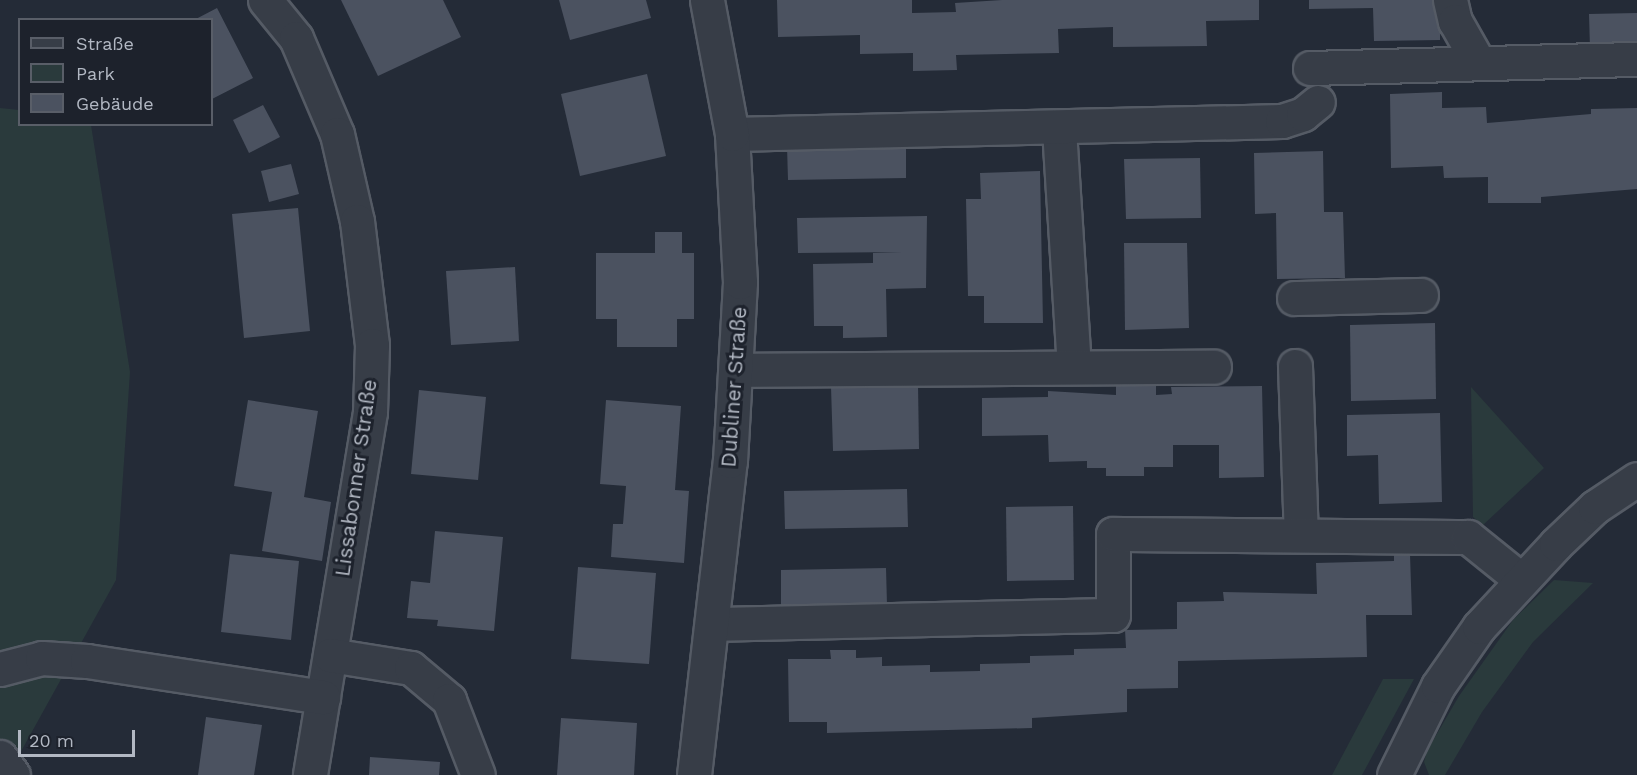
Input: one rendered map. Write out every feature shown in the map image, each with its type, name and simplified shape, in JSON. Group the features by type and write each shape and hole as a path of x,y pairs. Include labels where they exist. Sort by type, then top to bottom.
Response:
{"street":[{"name":"Lissabonner Straße","path":"265,0 296,38 337,134 357,221 372,345 370,412 310,775"},
{"name":"Dubliner Straße","path":"694,775 714,624 736,370 740,282 732,134 707,0"},
{"path":"1450,0 1455,21 1477,60"},
{"path":"1310,68 1477,60 1637,59"},
{"path":"732,134 1059,129 1282,121 1303,114 1318,102"},
{"path":"1059,129 1074,366"},
{"path":"1294,298 1421,295"},
{"path":"736,370 1074,366 1214,367"},
{"path":"1295,366 1301,535"},
{"path":"1394,775 1438,686 1520,579 1595,507 1637,479"},
{"path":"714,624 1113,615 1113,534 1468,537 1520,579"},
{"path":"330,655 411,668 448,700 478,775"},
{"path":"0,669 42,658 87,661 323,697"},
{"path":"0,757 13,775"}],"green space":[{"path":"0,108 18,110 18,126 91,126 130,372 116,580 8,775 0,775"},
{"path":"1471,387 1544,468 1483,525 1473,517"},
{"path":"1554,580 1593,583 1533,642 1482,712 1445,775 1429,775 1424,762 1427,751 1459,696 1513,620"},
{"path":"1383,679 1414,679 1362,775 1332,775"}],"building":[{"path":"341,0 443,0 461,37 378,76"},
{"path":"559,0 646,0 651,18 570,40"},
{"path":"777,0 912,0 912,13 956,12 955,3 1002,0 1259,0 1259,20 1206,21 1207,46 1113,47 1113,27 1058,29 1059,53 956,55 957,70 913,71 913,53 860,54 860,35 778,37"},
{"path":"1309,0 1440,0 1440,40 1374,41 1373,8 1309,9"},
{"path":"217,8 253,78 213,98 213,18 198,18"},
{"path":"1637,13 1637,47 1590,48 1589,14"},
{"path":"647,74 666,156 580,176 561,94"},
{"path":"1442,92 1442,108 1486,107 1487,123 1591,114 1591,109 1637,108 1637,189 1541,197 1541,203 1488,203 1488,177 1444,178 1443,166 1391,168 1390,94"},
{"path":"263,105 280,137 249,153 233,120"},
{"path":"906,144 906,178 788,180 787,146"},
{"path":"1323,151 1324,212 1343,212 1345,278 1277,279 1276,213 1255,214 1254,153"},
{"path":"1200,158 1201,218 1126,219 1124,159"},
{"path":"291,164 299,194 269,202 261,171"},
{"path":"1040,171 1043,323 984,323 984,296 968,296 966,199 981,199 980,173"},
{"path":"298,208 310,331 244,338 232,214"},
{"path":"927,216 926,288 886,289 887,337 843,338 843,326 814,326 813,264 873,263 873,253 902,252 798,253 797,218"},
{"path":"655,232 682,232 682,253 694,253 694,319 677,319 677,347 617,347 617,319 596,319 596,253 655,253"},
{"path":"1124,243 1187,243 1189,328 1125,330"},
{"path":"515,267 519,341 451,345 446,271"},
{"path":"1435,323 1436,399 1351,401 1350,325"},
{"path":"1156,383 1156,395 1172,394 1171,387 1262,386 1264,477 1219,478 1219,445 1173,445 1173,467 1144,467 1144,476 1106,476 1106,468 1087,468 1087,461 1049,462 1048,435 982,436 982,398 1048,397 1048,391 1116,395 1116,384"},
{"path":"918,384 919,449 833,451 831,386"},
{"path":"419,390 486,397 478,480 411,474"},
{"path":"248,400 318,411 304,497 331,502 322,561 262,551 272,492 234,486"},
{"path":"606,400 681,406 675,490 689,491 684,563 611,557 613,524 623,524 626,486 600,484"},
{"path":"1440,413 1442,502 1379,504 1378,455 1347,456 1347,415"},
{"path":"907,489 908,527 785,529 784,491"},
{"path":"1073,506 1074,580 1007,581 1006,507"},
{"path":"435,531 503,537 494,631 437,626 438,620 407,618 411,581 430,583"},
{"path":"230,554 299,561 291,640 221,632"},
{"path":"1410,554 1412,615 1366,615 1367,657 1178,661 1178,688 1127,689 1127,712 1032,718 1032,728 827,733 827,722 789,722 788,659 831,659 830,650 856,650 856,658 882,657 882,666 930,665 930,672 980,671 980,664 1030,663 1030,656 1074,655 1074,649 1126,648 1125,630 1177,629 1177,602 1224,601 1223,592 1317,594 1316,563 1394,561 1394,555"},
{"path":"578,567 656,573 649,664 571,659"},
{"path":"886,568 887,605 781,607 781,570"},
{"path":"206,717 262,725 254,775 198,775"},
{"path":"561,718 637,723 634,775 557,775"},
{"path":"370,757 440,762 439,775 369,775"}]}
